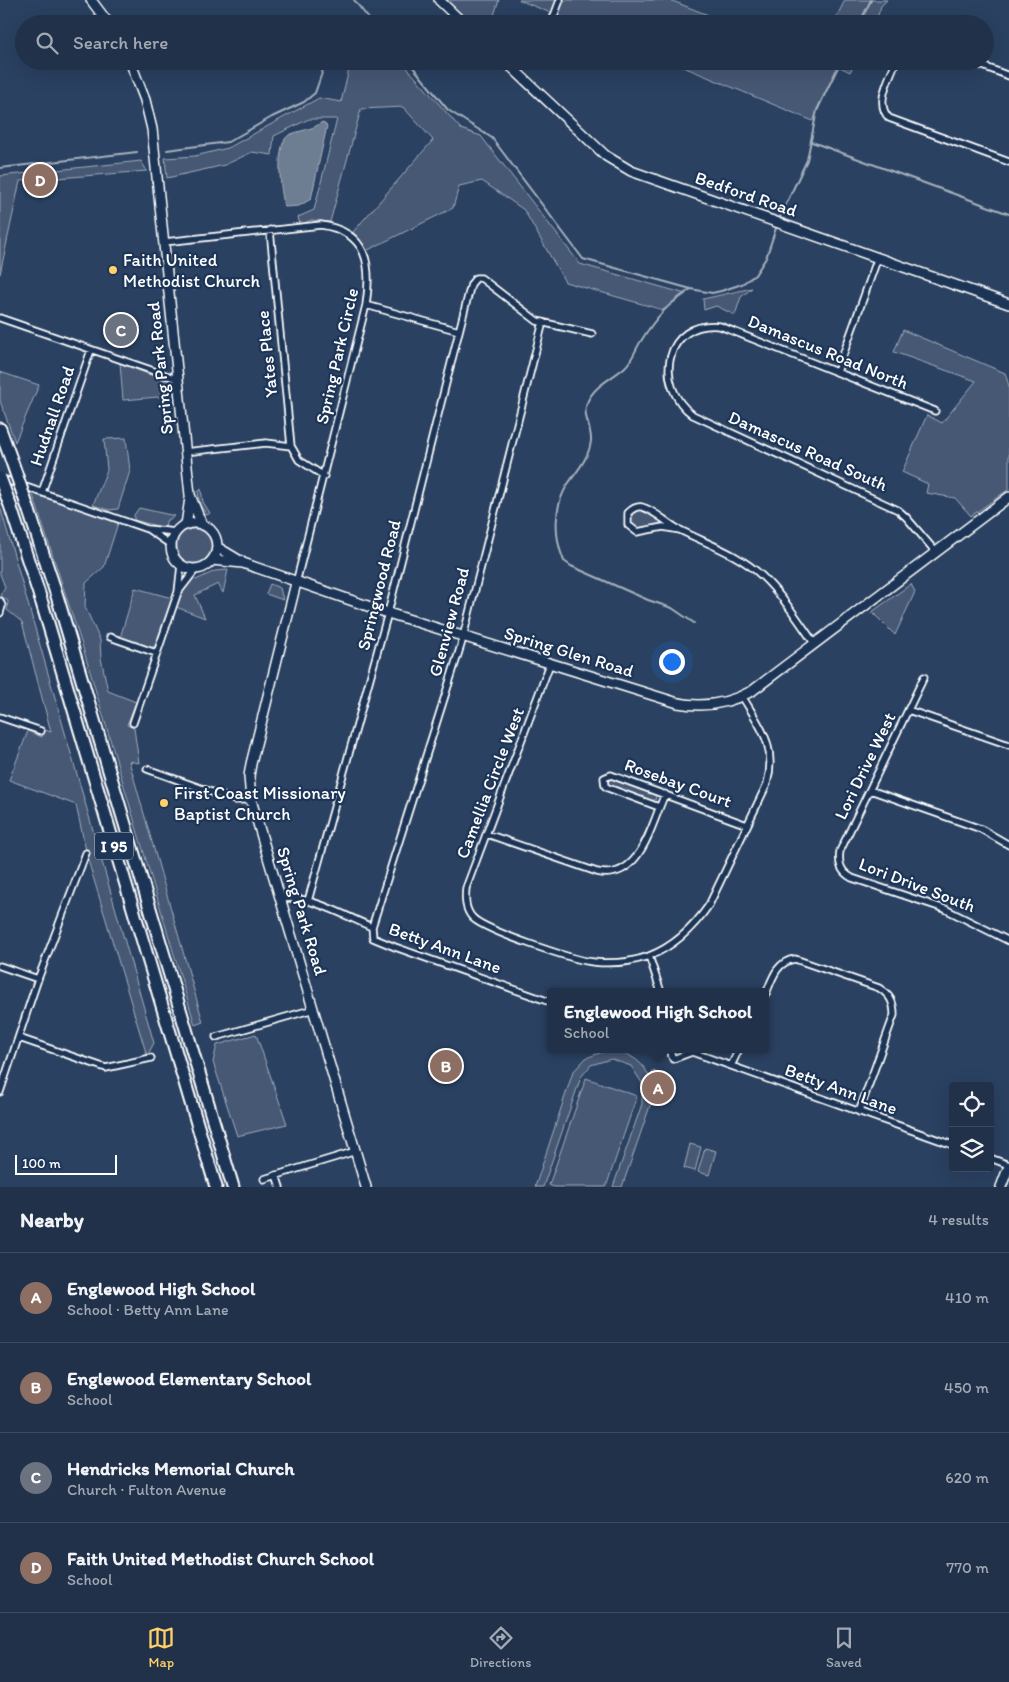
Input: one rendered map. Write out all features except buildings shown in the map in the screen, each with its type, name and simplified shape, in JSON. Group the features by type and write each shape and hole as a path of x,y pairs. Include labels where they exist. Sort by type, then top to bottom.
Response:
{"highway":[{"name":"I 95","path":"0,429 60,603 234,1187"},
{"name":"I 95","path":"0,478 42,603 216,1187"}],"main road":[{"path":"91,0 102,15"},
{"path":"439,0 455,15"},
{"name":"Spring Park Road","path":"133,70 145,100 152,129 190,495 186,525"},
{"name":"Bedford Road","path":"515,70 615,162 631,171 1009,304"},
{"name":"Spring Park Road","path":"190,495 202,525"},
{"name":"Spring Glen Road","path":"217,547 243,563 296,583 462,637 689,705 714,705 742,696 1009,497"},
{"path":"186,525 202,525 213,534 217,547 212,560 204,567 196,569 181,565 172,554 171,545 176,532 186,525"},
{"name":"Spring Glen Road","path":"212,560 243,563"},
{"name":"Spring Park Road","path":"296,583 251,764 249,776 251,800 366,1187"},
{"path":"1001,1187 1009,1165"}],"street":[{"path":"554,15 560,0"},
{"path":"893,70 883,98 883,110 889,118 1009,162"},
{"path":"993,70 1009,76"},
{"name":"Spring Park Circle","path":"164,242 321,225 346,233 359,245 368,262 370,280 366,305 296,583"},
{"name":"Yates Place","path":"270,230 291,446"},
{"path":"837,372 878,258"},
{"name":"Springwood Road","path":"308,901 388,613 471,284 476,278 486,280 537,321 543,322"},
{"path":"366,305 459,330"},
{"path":"0,318 177,379"},
{"path":"543,322 592,334"},
{"name":"Glenview Road","path":"372,927 462,637 543,322"},
{"name":"Damascus Road North","path":"669,381 670,360 679,340 693,329 708,325 728,328 935,411"},
{"name":"Hudnall Road","path":"42,492 91,350"},
{"name":"Damascus Road South","path":"669,381 676,399 693,415 889,505 906,516 935,551"},
{"path":"185,452 266,443 291,446 299,460 324,476"},
{"path":"0,478 147,529 176,532"},
{"path":"680,530 663,527 637,532 630,530 628,512 633,508 640,507 680,530 728,551 762,576 814,642"},
{"path":"147,529 171,545"},
{"path":"178,592 181,565"},
{"path":"133,723 178,592 190,573 196,569"},
{"path":"0,601 0,614"},
{"path":"110,637 156,653"},
{"name":"Camellia Circle West","path":"550,664 466,888 465,899 469,913 478,923 572,957 607,962 649,956"},
{"name":"Lori Drive West","path":"842,870 839,864 840,851 924,677"},
{"path":"660,988 649,956 682,936 698,921 709,905 767,784 771,762 766,735 742,696"},
{"path":"908,710 1009,745"},
{"path":"0,717 41,732"},
{"path":"147,769 234,800 251,800"},
{"name":"Rosebay Court","path":"659,807 608,788 605,786 604,778 611,775 747,825"},
{"path":"870,790 981,829 1009,846"},
{"path":"487,834 597,872 608,874 621,871 632,864 637,857 665,794"},
{"path":"0,1092 38,979 86,853"},
{"name":"Lori Drive South","path":"842,870 852,878 958,915 1009,941"},
{"name":"Betty Ann Lane","path":"281,899 295,897 308,901 372,927 374,938 547,1001"},
{"path":"769,988 777,969 789,960 804,961 879,988 892,999 894,1015 859,1112"},
{"path":"0,966 38,979"},
{"path":"216,1037 314,1009"},
{"path":"19,1038 106,1068 151,1058"},
{"name":"Betty Ann Lane","path":"671,1053 673,1059 689,1053"},
{"name":"Betty Ann Lane","path":"695,1053 949,1144"},
{"path":"731,1066 737,1053"},
{"path":"264,1178 356,1151"},
{"path":"994,1159 1009,1165"},
{"path":"276,1175 280,1187"}],"shaded area":[{"path":"446,0 499,0 494,15 462,15"},
{"path":"519,0 670,0 708,15 556,15"},
{"path":"845,0 887,0 881,6 878,15 838,15"},
{"path":"349,70 409,70 461,129 481,136 580,264 686,294 663,310 565,282 524,210 482,181 459,186 453,208 366,251 353,232 433,140 403,107 361,109 330,222 311,220 300,225 298,217 314,210 337,119 309,119 274,136 272,155 252,152 225,165 167,178 165,158 195,156 228,148 319,98 341,102"},
{"path":"691,70 836,70 813,121"},
{"path":"322,122 327,126 311,199 299,206 285,207 280,157 285,140 289,135 315,127"},
{"path":"141,161 147,171 20,181 0,274 0,176"},
{"path":"752,288 741,297 735,315 716,306 704,310 703,299"},
{"path":"903,330 1005,373 1009,386 1009,489 971,516 955,498 926,493 928,484 902,472 927,415 942,423 976,381 894,352"},
{"path":"120,363 166,381 170,396 123,400"},
{"path":"0,372 39,385 15,442 0,401"},
{"path":"126,438 130,471 118,509 109,510 93,505 107,470 104,439"},
{"path":"201,489 203,502 210,513 207,515 200,505 198,492"},
{"path":"32,492 118,523 104,567 86,583 85,607 100,640 101,658 108,691 136,702 127,725 134,728 139,763 129,761 203,1022 195,1025 83,648"},
{"path":"0,506 154,1043 147,1056 88,860 76,805 9,780 28,731 42,737 45,730 51,732 22,622 7,610 8,601 0,595 5,587 0,574"},
{"path":"139,508 175,516 166,521 165,528 134,520 134,515"},
{"path":"638,510 664,524 636,529 630,524 630,519 632,513"},
{"path":"194,529 206,534 211,546 206,558 194,563 182,558 177,546 182,534"},
{"path":"228,570 223,593 218,584 195,595 205,618 176,607 186,583 192,576 196,580 215,571"},
{"path":"270,584 280,588 283,600 266,594"},
{"path":"911,584 915,592 895,635 872,612"},
{"path":"135,588 172,598 155,646 150,648 120,638"},
{"path":"611,779 655,795 656,799 651,801 609,785 607,781"},
{"path":"256,1034 287,1124 237,1136 213,1062 217,1045"},
{"path":"600,1053 622,1053 638,1061 647,1071 650,1078 653,1071 661,1074 622,1187 613,1187 642,1104 642,1083 631,1066 611,1059 591,1065 581,1077 543,1187 535,1187 573,1072 586,1058"},
{"path":"586,1078 637,1096 606,1187 554,1187 549,1185"},
{"path":"690,1144 701,1147 695,1171 684,1168"},
{"path":"705,1148 716,1151 709,1175 698,1172"}],"waterway":[{"path":"354,0 366,15"},
{"path":"864,15 871,0"},
{"path":"167,150 228,142 272,117 304,102 315,93 323,70"},
{"path":"415,70 448,110 492,138 583,259 712,293 742,284 755,275 766,258 777,225"},
{"path":"778,221 807,160 817,110 837,70"},
{"path":"812,142 1009,214"},
{"path":"0,168 137,152"},
{"path":"691,289 657,318 627,364 598,387 590,397 586,408 591,436 590,447 582,464 563,493 558,512 557,532 564,561 571,566 648,600 672,608 694,623"}],"place":[{"name":"Faith United Methodist Church School","path":"40,180"},
{"name":"Faith United Methodist Church","path":"113,270"},
{"name":"Hendricks Memorial Church","path":"121,330"},
{"name":"First Coast Missionary Baptist Church","path":"164,803"},
{"name":"Englewood Elementary School","path":"446,1066"},
{"name":"Englewood High School","path":"658,1088"}]}
